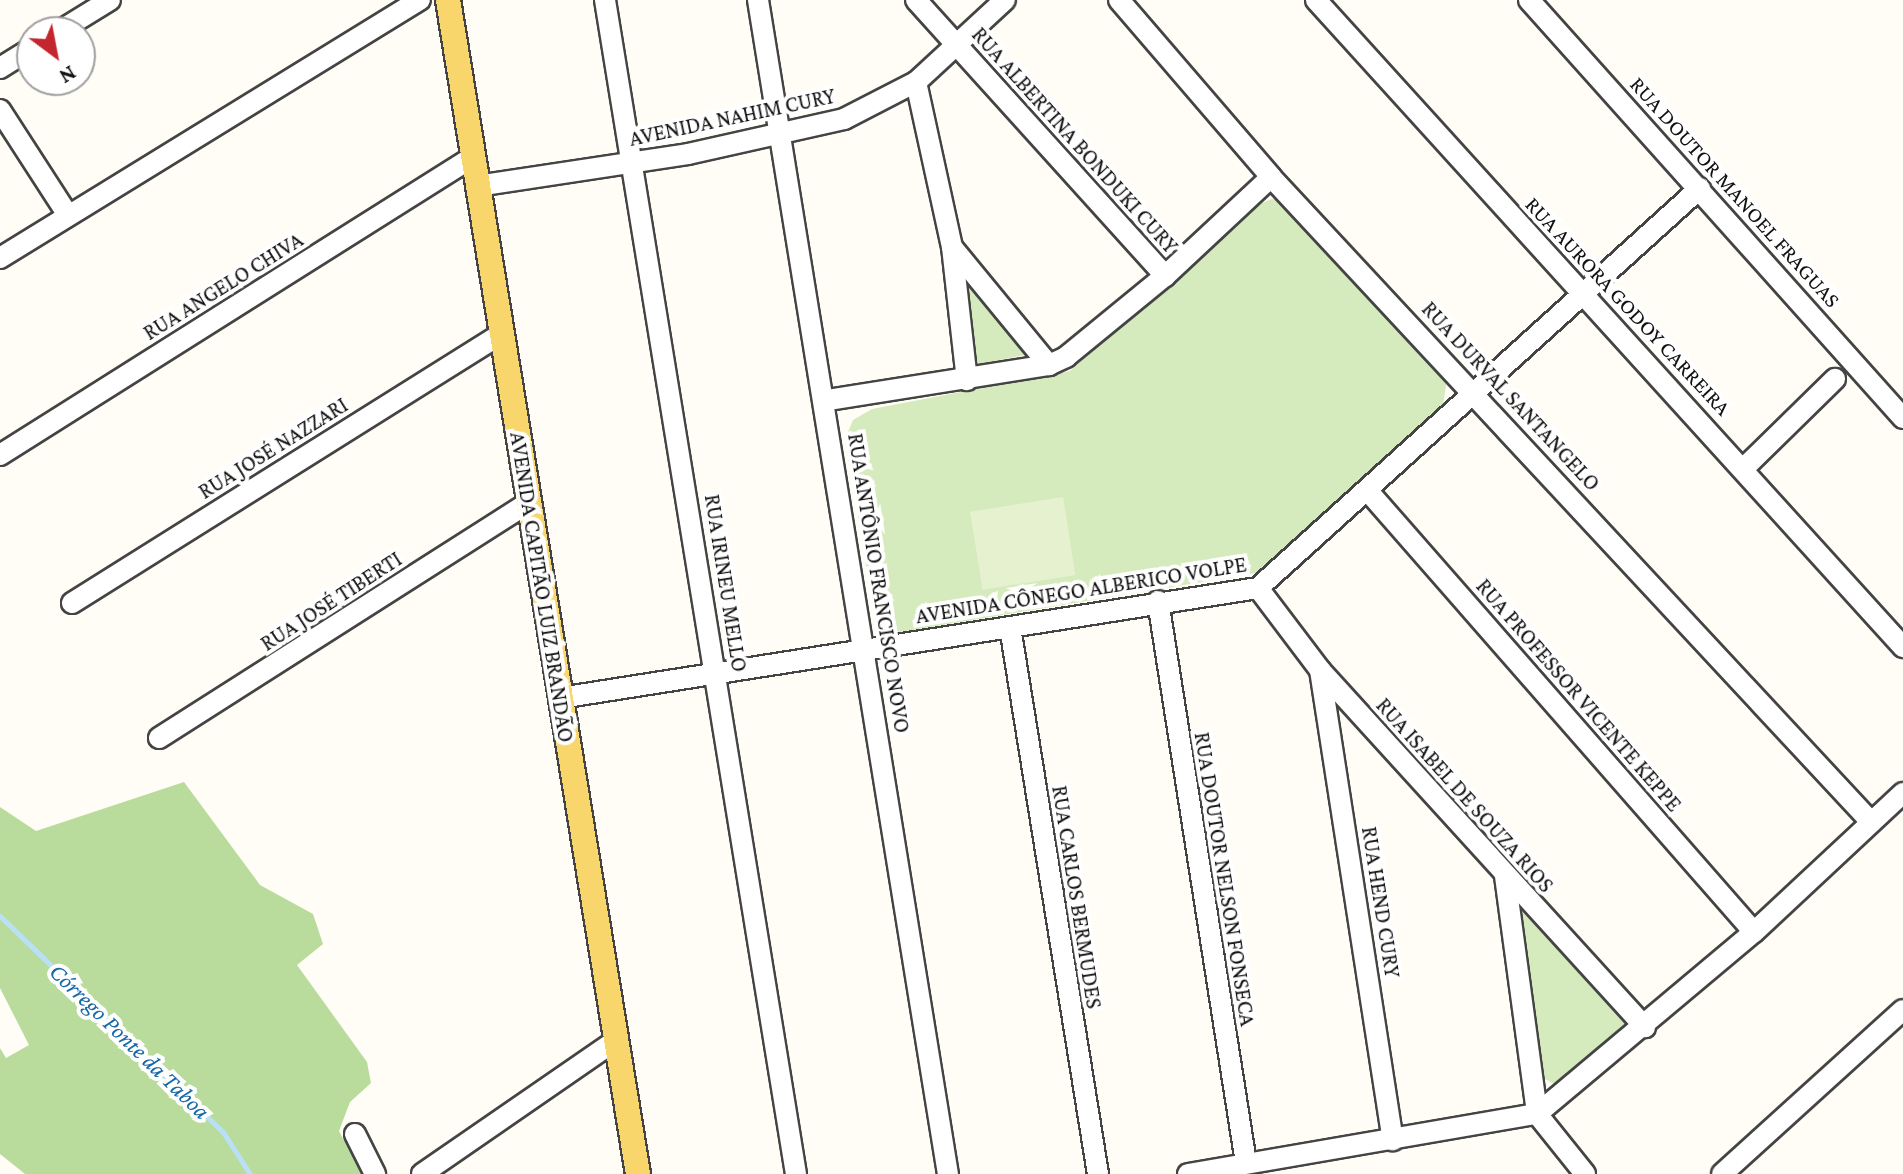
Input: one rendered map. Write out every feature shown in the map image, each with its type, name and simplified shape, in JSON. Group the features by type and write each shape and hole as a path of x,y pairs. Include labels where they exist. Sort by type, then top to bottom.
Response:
{"main road":[{"name":"AVENIDA CAPITÃO LUIZ BRANDÃO","path":"448,0 471,158 638,1174"}],"street":[{"path":"84,16 110,0"},
{"path":"0,258 420,0"},
{"name":"RUA IRINEU MELLO","path":"605,0 796,1174"},
{"name":"RUA ANTÔNIO FRANCISCO NOVO","path":"758,0 828,400 948,1174"},
{"name":"RUA ALBERTINA BONDUKI CURY","path":"916,0 1165,276"},
{"name":"AVENIDA NAHIM CURY","path":"477,186 780,136 844,119 916,82 1005,0"},
{"name":"RUA DURVAL SANTANGELO","path":"1119,0 1271,177 1476,392 1871,822"},
{"name":"RUA AURORA GODOY CARREIRA","path":"1316,0 1745,467 1903,647"},
{"name":"RUA DOUTOR MANOEL FRAGUAS","path":"1529,0 1903,418"},
{"path":"916,82 952,247 967,380"},
{"path":"0,110 68,215"},
{"name":"RUA ANGELO CHIVA","path":"0,455 471,158"},
{"path":"828,400 1049,365 1165,276 1271,177"},
{"name":"AVENIDA CÔNEGO ALBERICO VOLPE","path":"560,698 716,669 1258,588 1700,188"},
{"path":"952,247 1049,365"},
{"name":"RUA JOSÉ NAZZARI","path":"72,603 501,334"},
{"path":"1745,467 1835,379"},
{"name":"RUA PROFESSOR VICENTE KEPPE","path":"1367,490 1754,932"},
{"name":"RUA JOSÉ TIBERTI","path":"159,738 528,503"},
{"name":"RUA ISABEL DE SOUZA RIOS","path":"1258,588 1320,670 1645,1027"},
{"name":"RUA DOUTOR NELSON FONSECA","path":"1158,601 1246,1163"},
{"name":"RUA CARLOS BERMUDES","path":"1010,627 1098,1174"},
{"name":"RUA HEND CURY","path":"1320,670 1393,1140"},
{"path":"1188,1174 1537,1114 1645,1027 1754,932 1903,793"},
{"path":"1505,876 1537,1114 1585,1174"},
{"path":"1722,1174 1903,1010"},
{"path":"422,1174 615,1041"},
{"path":"355,1134 375,1174"}],"green space":[{"path":"1272,199 1285,201 1447,378 1443,406 1262,572 900,632 882,626 874,615 845,439 853,420 872,409 1070,371 1257,205"},
{"path":"967,277 1031,354 977,364"},
{"path":"1063,497 1075,575 983,590 970,512"},
{"path":"184,782 260,885 313,914 323,944 297,965 367,1062 371,1083 350,1102 339,1131 362,1174 25,1174 0,1154 0,1048 6,1058 29,1045 0,988 0,807 36,831"},
{"path":"1522,911 1629,1026 1560,1087 1543,1078"}],"waterway":[{"name":"Córrego Ponte da Taboa","path":"0,916 223,1132 250,1174"}]}
